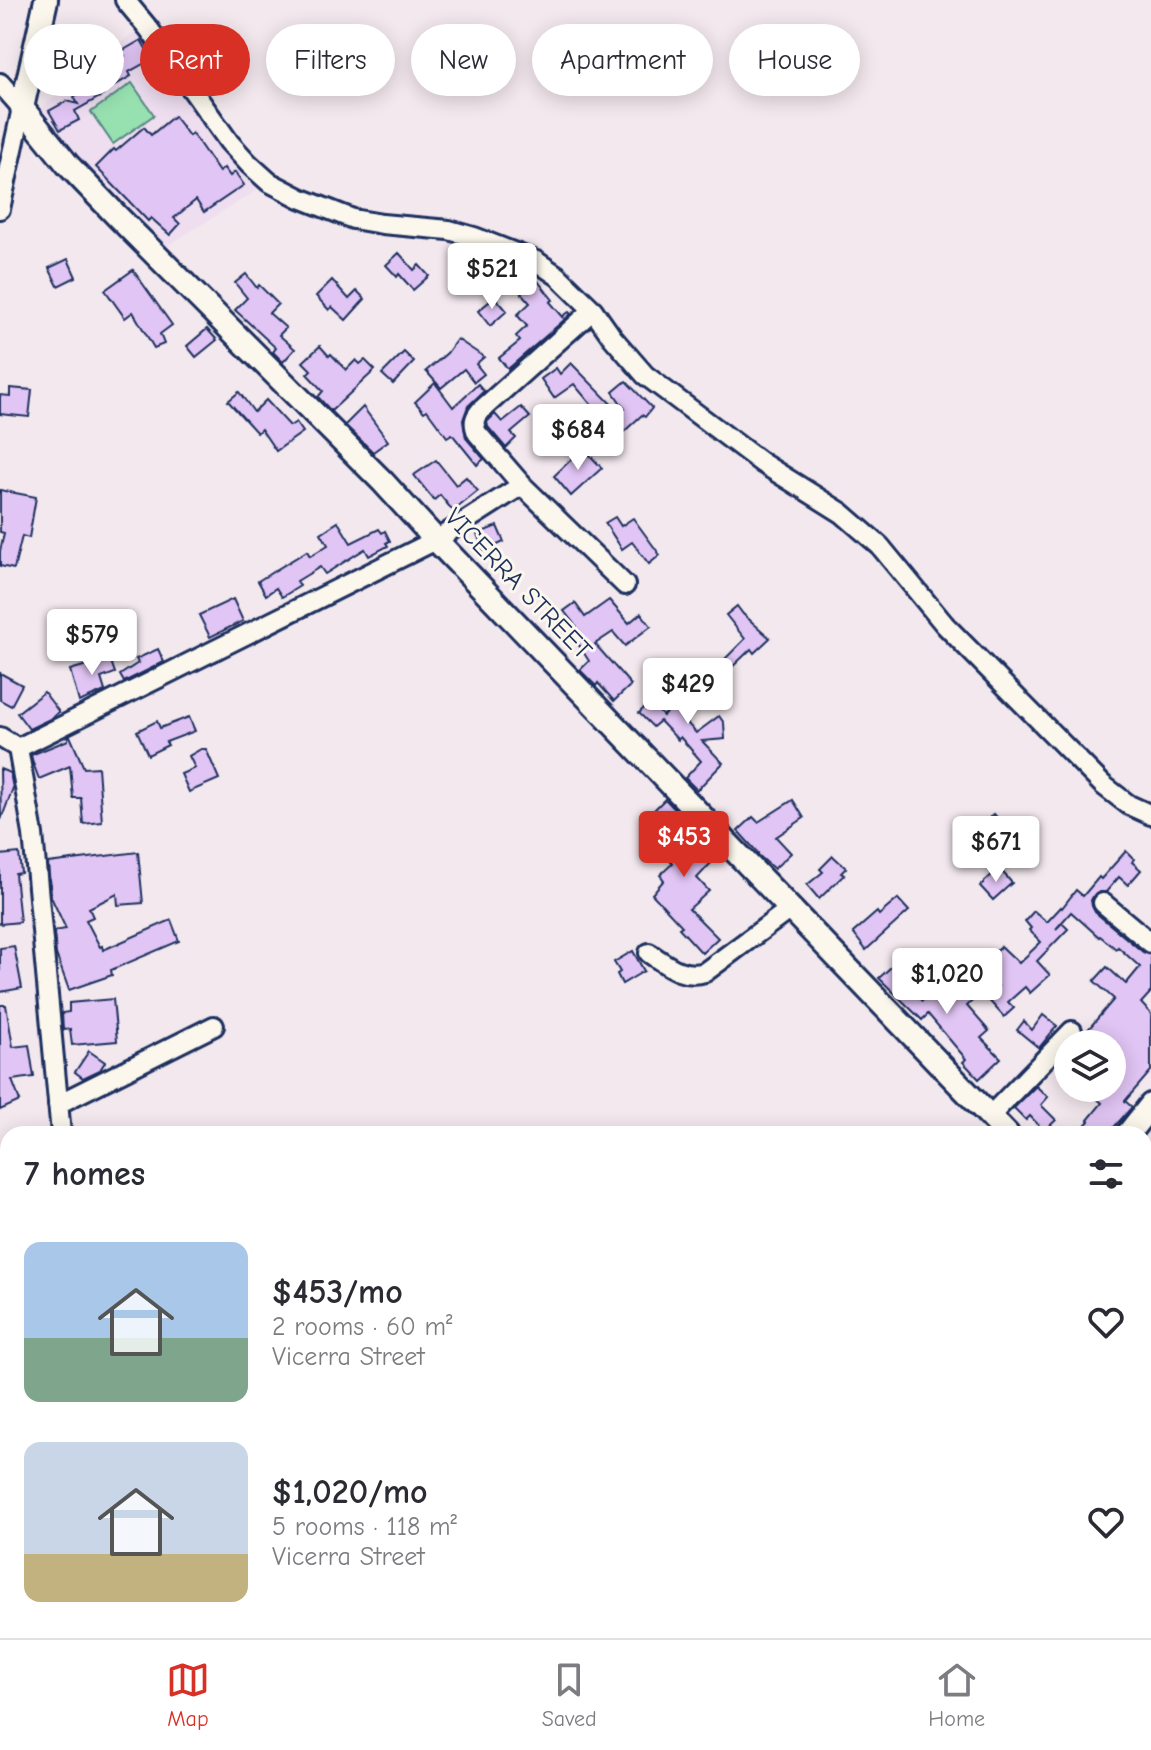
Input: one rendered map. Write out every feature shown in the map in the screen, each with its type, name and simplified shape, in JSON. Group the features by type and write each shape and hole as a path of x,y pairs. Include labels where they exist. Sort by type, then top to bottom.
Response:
{"main road":[{"path":"13,106 46,0"},
{"name":"VICERRA STREET","path":"13,106 118,217 383,482 999,1126"},
{"path":"1134,1126 1151,1105"}],"street":[{"path":"125,0 229,142 269,182 353,219 449,230 474,237 536,261 558,276 593,310 645,375 762,463 842,513 880,546 945,625 1103,785 1129,805 1151,815"},
{"path":"0,83 13,106 0,209"},
{"path":"593,310 475,416 474,426 522,485 625,585"},
{"path":"18,748 436,540 522,485"},
{"path":"0,737 18,748 33,834 60,1126"},
{"path":"1103,903 1151,943"},
{"path":"649,953 677,971 705,972 790,909"},
{"path":"58,1104 214,1026"},
{"path":"989,1117 1054,1050"}],"shaded area":[{"path":"139,28 140,96 183,96 259,189 165,247 35,113 56,96 124,96 124,40"}],"green space":[{"path":"132,83 154,115 113,144 91,112 114,96 124,96 124,89"}],"building":[{"path":"140,41 140,66 129,72 131,76 124,80 125,56 124,50"},
{"path":"101,96 75,111 79,120 60,130 49,111 67,101 78,104 74,97"},
{"path":"174,116 189,136 192,133 219,172 224,168 230,176 235,172 244,185 204,212 196,200 174,218 180,224 170,235 151,218 148,221 96,167 144,127 151,135"},
{"path":"399,253 414,270 419,265 429,276 413,290 386,265"},
{"path":"68,259 76,277 58,286 49,268"},
{"path":"133,270 172,325 160,334 164,344 154,348 133,312 125,318 105,290"},
{"path":"246,274 257,288 259,285 278,304 269,313 286,328 279,335 295,349 283,362 273,352 276,348 235,310 247,298 235,283"},
{"path":"523,277 531,286 537,280 564,318 569,312 571,314 508,369 499,358 520,341 516,336 527,326 517,315 530,303 514,285"},
{"path":"332,280 349,299 357,291 365,299 346,320 332,307 329,310 316,296"},
{"path":"495,297 507,311 490,326 478,311"},
{"path":"207,329 217,340 196,357 187,346"},
{"path":"457,339 484,357 476,364 484,374 474,382 464,369 441,388 426,371 447,353"},
{"path":"320,346 346,370 356,360 360,364 365,360 375,370 331,411 318,397 323,391 307,374 311,370 303,362"},
{"path":"404,352 414,362 393,384 382,374"},
{"path":"571,363 620,413 625,409 613,392 626,381 652,408 617,438 601,422 594,429 584,418 594,408 574,384 554,398 541,379 556,368 560,374"},
{"path":"435,383 453,407 478,384 484,391 468,406 463,420 466,438 484,459 477,465 452,434 447,437 427,410 424,412 415,402"},
{"path":"10,388 32,390 29,417 0,414 0,395 10,396"},
{"path":"239,392 254,412 266,400 290,426 296,422 303,432 276,451 261,429 257,433 228,401"},
{"path":"363,407 388,441 373,452 345,425"},
{"path":"521,407 530,417 511,433 516,438 506,448 487,422 495,414 502,422"},
{"path":"583,448 602,468 571,496 554,476"},
{"path":"436,460 456,485 466,477 478,491 453,511 440,495 434,500 414,475"},
{"path":"0,490 36,497 29,538 22,536 14,569 0,566 4,533 0,532"},
{"path":"615,517 621,526 633,518 660,555 649,564 632,542 622,549 605,523"},
{"path":"338,522 351,543 379,529 382,533 385,531 390,541 386,543 388,546 369,556 365,549 325,574 320,567 297,581 300,586 282,597 276,588 266,595 258,581 307,551 310,556 328,545 321,533"},
{"path":"497,526 504,542 484,551 477,534"},
{"path":"233,599 243,621 210,637 199,615"},
{"path":"609,600 629,623 641,613 651,626 625,646 613,632 595,644 631,685 614,701 598,683 596,686 580,670 589,661 575,639 582,634 564,611 575,603 585,617"},
{"path":"737,606 770,638 754,653 751,649 727,672 731,675 722,685 714,678 710,683 700,674 709,663 715,669 745,639 726,615"},
{"path":"158,649 164,662 124,682 120,675 138,663 136,659"},
{"path":"107,650 115,673 101,678 105,691 79,702 70,670 97,662 95,654"},
{"path":"681,665 702,693 680,715 696,733 719,716 724,723 725,739 702,741 723,763 697,790 685,778 701,761 680,737 678,740 660,721 653,727 639,713 650,702 663,716 675,705 662,690 673,680 669,677"},
{"path":"0,673 22,685 11,706 0,700"},
{"path":"44,692 59,712 29,729 17,713"},
{"path":"189,717 195,731 166,742 168,745 148,755 137,731 157,721 160,728"},
{"path":"70,736 84,768 98,767 102,822 83,824 81,798 73,798 70,766 39,779 33,763 31,755 68,740"},
{"path":"206,749 219,779 189,792 181,774 195,768 189,756"},
{"path":"0,769 10,773 13,788 1,820"},
{"path":"665,799 692,827 687,832 712,862 697,878 709,891 689,909 718,938 702,953 652,894 664,880 660,875 673,863 664,853 677,841 669,831 672,828 654,810"},
{"path":"793,800 804,818 776,837 791,853 774,869 738,831 753,817 758,822"},
{"path":"994,814 1007,830 989,847 978,835 982,831 979,828"},
{"path":"1126,851 1141,870 1128,885 1119,877 1106,892 1094,895 1091,900 1095,912 1143,952 1151,955 1151,992 1141,1003 1151,1014 1151,1071 1126,1100 1126,1030 1088,1030 1114,999 1094,981 1107,967 1126,984 1140,967 1118,947 1116,949 1099,937 1071,912 1056,929 1062,923 1068,929 1037,961 1050,975 1030,993 1025,987 1008,1002 1014,1008 1004,1017 986,997 998,986 980,968 1001,946 1019,963 1041,942 1025,921 1034,911 1047,922 1076,890 1083,896 1099,877 1101,879"},
{"path":"138,852 143,903 118,905 117,894 89,908 93,917 86,920 103,950 171,920 179,941 111,970 112,975 69,990 56,954 54,931 66,929 51,897 48,863"},
{"path":"19,853 21,873 15,874 20,922 0,924 0,855"},
{"path":"833,856 846,868 841,873 844,875 819,899 807,885 823,872 820,869"},
{"path":"999,868 1012,883 993,900 980,886"},
{"path":"898,899 909,911 866,950 853,933"},
{"path":"14,946 22,988 0,992 0,948"},
{"path":"633,951 644,971 622,984 614,962"},
{"path":"901,958 918,976 907,985 922,1001 941,982 956,996 967,985 977,996 967,1006 989,1031 981,1038 1001,1058 979,1079 928,1014 922,1020 879,978"},
{"path":"113,999 117,1041 72,1045 70,1029 63,1030 62,1013 69,1012 69,1003"},
{"path":"0,1005 6,1005 13,1047 29,1045 34,1077 12,1080 20,1101 0,1110"},
{"path":"1043,1015 1057,1026 1039,1048 1017,1030 1024,1021 1032,1030"},
{"path":"89,1051 105,1062 100,1070 83,1078 75,1072"},
{"path":"1036,1086 1048,1097 1041,1105 1056,1120 1049,1126 1039,1126 1030,1116 1026,1120 1014,1108"},
{"path":"1126,1102 1132,1107 1115,1126 1084,1126 1102,1103"}]}
